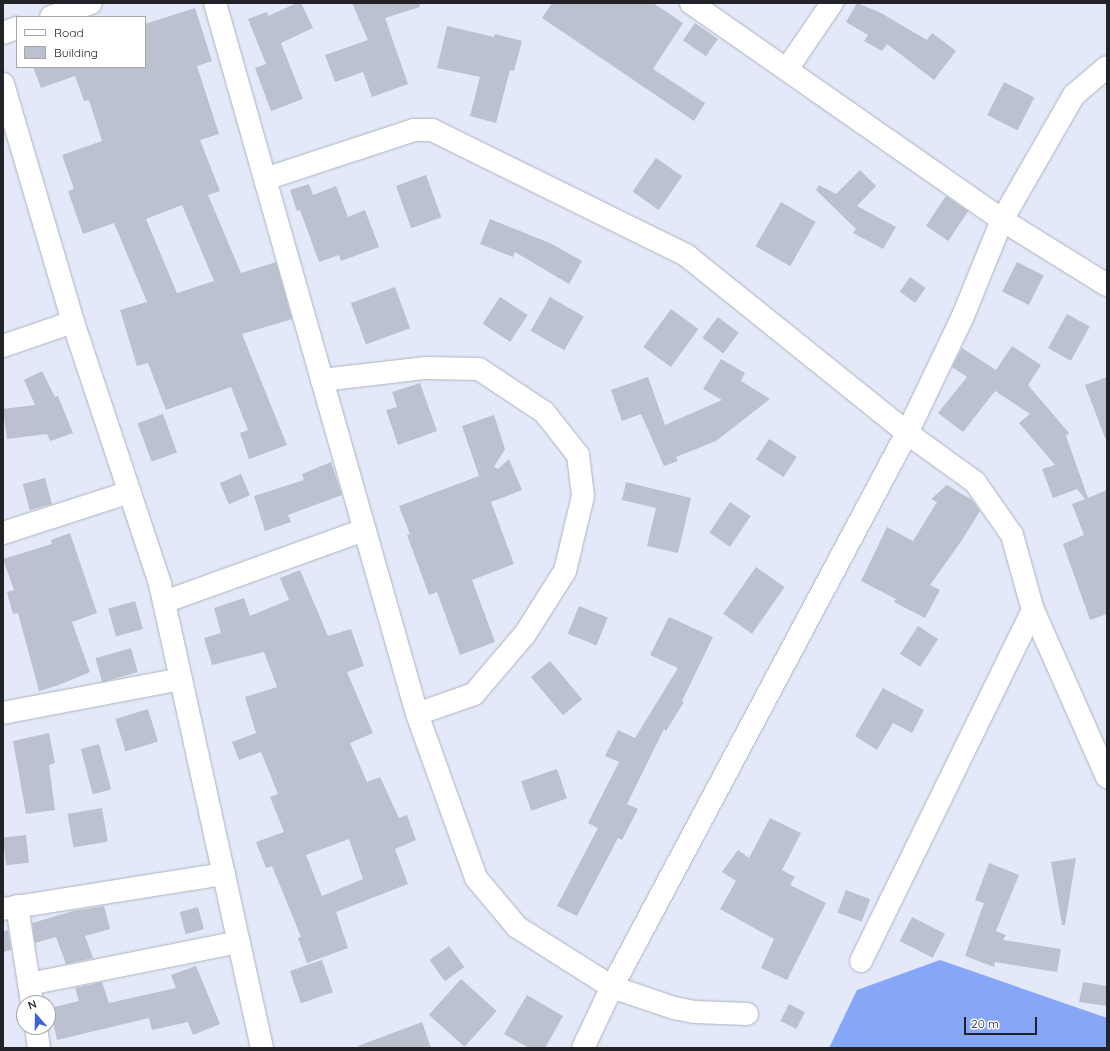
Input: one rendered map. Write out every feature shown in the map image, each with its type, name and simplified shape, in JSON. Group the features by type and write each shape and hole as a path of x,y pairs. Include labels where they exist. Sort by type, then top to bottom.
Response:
{"street":[{"path":"54,16 92,3"},
{"path":"215,3 416,714 476,878 517,927 612,987 674,1008 695,1012 747,1014"},
{"path":"691,3 1002,220 1107,285"},
{"path":"787,70 832,3"},
{"path":"3,33 16,28"},
{"path":"582,1048 612,987 907,433 963,316 1002,220 1074,95 1107,68"},
{"path":"3,84 73,322 130,492 164,602 262,1048"},
{"path":"265,179 414,130 432,130 448,136 686,255 907,433 975,482 1012,535 1033,610 1107,777"},
{"path":"3,346 73,322"},
{"path":"322,380 426,368 479,369 544,412 578,456 583,496 565,571 525,634 474,694 416,714"},
{"path":"3,533 130,492"},
{"path":"164,602 364,530"},
{"path":"861,961 1033,610"},
{"path":"3,713 181,679"},
{"path":"224,874 10,907 31,994 239,942"},
{"path":"37,1035 39,1048"}],"shaded area":[{"path":"940,960 1107,1018 1107,1048 829,1048 857,990"}],"building":[{"path":"297,3 301,3 313,28 281,43 303,99 271,111 255,68 266,64 248,19 267,12 268,16"},
{"path":"352,3 420,3 420,7 385,18 408,84 372,97 363,72 335,82 325,55 368,40"},
{"path":"552,3 653,3 683,23 653,69 705,103 694,121 542,18"},
{"path":"857,3 881,13 927,40 932,33 956,51 934,80 887,44 882,51 864,41 868,35 846,22"},
{"path":"195,8 212,61 197,66 219,134 200,140 220,191 208,195 241,273 276,262 292,319 242,334 287,445 249,459 240,433 248,430 231,387 166,410 148,363 137,366 120,310 147,302 114,223 83,234 68,191 74,189 62,155 102,141 89,100 84,101 75,76 41,88 33,68 146,68 146,24","holes":["182,205 214,281 177,293 146,219"]},
{"path":"695,23 718,39 706,56 683,40"},
{"path":"447,26 494,37 495,34 522,41 514,71 510,70 496,123 470,116 480,77 437,68"},
{"path":"1004,82 1034,97 1017,130 987,115"},
{"path":"656,158 682,176 659,210 632,192"},
{"path":"860,170 876,186 857,206 896,227 883,249 853,233 856,229 816,190 819,185 836,194"},
{"path":"426,175 441,217 411,228 396,186"},
{"path":"309,184 313,195 336,186 348,217 365,210 379,247 341,261 339,255 319,262 300,210 297,211 290,190"},
{"path":"946,196 968,211 948,241 926,226"},
{"path":"781,202 816,222 790,266 756,246"},
{"path":"490,219 550,243 582,261 569,284 515,252 513,257 480,244"},
{"path":"1017,262 1044,276 1029,305 1002,291"},
{"path":"910,277 926,288 915,303 900,292"},
{"path":"395,287 410,328 366,344 351,303"},
{"path":"500,297 528,315 510,342 483,324"},
{"path":"550,297 584,316 564,350 530,331"},
{"path":"671,309 699,329 671,367 643,347"},
{"path":"1067,314 1090,327 1071,361 1048,348"},
{"path":"718,317 739,333 723,353 702,338"},
{"path":"1012,346 1041,365 1028,385 1069,433 1066,436 1088,498 1107,490 1107,614 1090,620 1063,544 1084,535 1072,504 1085,499 1077,489 1053,498 1042,469 1055,465 1019,423 1030,414 995,391 963,432 938,413 967,377 952,367 962,348 996,370"},
{"path":"721,359 745,373 741,381 770,399 716,441 676,457 678,461 664,466 641,414 622,421 611,390 648,377 665,425 722,400 703,389"},
{"path":"42,371 55,397 58,396 73,433 50,441 47,434 7,439 3,409 35,405 24,380"},
{"path":"1107,377 1107,438 1105,438 1085,385"},
{"path":"420,383 437,431 398,445 386,410 397,407 392,392"},
{"path":"163,414 177,453 152,462 138,423"},
{"path":"494,415 505,449 494,467 498,469 509,459 522,490 491,502 514,564 472,580 495,642 460,655 437,592 429,595 407,535 410,534 399,506 479,476 462,426"},
{"path":"769,439 797,457 784,477 756,459"},
{"path":"331,462 342,495 288,515 291,522 265,531 254,496 304,480 302,474"},
{"path":"241,474 250,495 229,504 220,483"},
{"path":"45,478 52,504 30,510 23,484"},
{"path":"626,482 691,498 678,553 647,546 656,508 622,500"},
{"path":"947,485 972,500 980,511 962,540 930,585 940,590 925,618 894,602 896,599 861,581 887,527 913,541 937,502 931,499"},
{"path":"730,502 751,516 730,547 709,533"},
{"path":"70,533 97,613 72,622 90,672 59,685 39,691 18,613 13,614 7,592 14,590 3,559 52,544 51,540"},
{"path":"756,567 785,587 752,634 723,614"},
{"path":"300,570 328,636 351,629 364,666 347,672 373,733 350,743 367,782 380,777 399,818 407,815 416,840 395,849 408,884 336,912 348,948 307,963 298,938 301,937 272,866 266,868 256,842 284,832 270,797 278,794 261,752 239,760 232,742 256,733 245,697 277,687 264,652 212,665 204,638 221,633 214,608 244,598 250,616 289,600 280,578","holes":["349,839 363,879 322,896 306,855"]},
{"path":"135,601 143,629 116,637 108,609"},
{"path":"579,606 608,618 597,645 568,634"},
{"path":"669,617 713,637 682,701 684,702 666,731 664,729 627,804 638,809 622,840 618,838 577,916 557,906 598,828 588,823 619,762 605,756 618,730 635,738 678,668 650,655"},
{"path":"918,626 938,639 920,667 900,654"},
{"path":"131,648 138,672 102,682 95,658"},
{"path":"550,661 582,699 563,715 531,677"},
{"path":"883,688 924,710 912,733 893,723 877,750 855,736"},
{"path":"148,709 158,742 125,751 115,719"},
{"path":"49,733 55,763 49,765 55,810 26,814 13,741"},
{"path":"99,744 111,789 93,794 81,749"},
{"path":"557,769 567,798 531,811 521,781"},
{"path":"102,808 108,841 73,848 68,814"},
{"path":"770,818 801,833 782,870 795,877 790,885 826,903 787,980 761,968 774,939 720,909 736,881 722,872 738,850 749,858"},
{"path":"26,835 29,863 6,865 3,837"},
{"path":"1076,858 1065,925 1062,925 1051,862"},
{"path":"989,863 1019,875 996,931 1006,935 1003,940 1061,949 1057,972 995,962 994,967 965,956 984,903 975,900"},
{"path":"846,890 870,899 862,922 837,912"},
{"path":"104,906 110,929 85,936 93,958 66,964 56,937 35,943 32,923 73,911"},
{"path":"198,907 204,929 186,934 180,912"},
{"path":"912,917 945,934 933,958 900,941"},
{"path":"8,930 11,950 3,952 3,932"},
{"path":"449,946 464,967 445,981 430,960"},
{"path":"322,960 333,992 301,1003 290,971"},
{"path":"196,966 220,1024 193,1035 188,1022 152,1030 149,1018 57,1040 56,1007 79,1001 75,988 102,982 109,1003 176,988 171,975"},
{"path":"461,979 497,1011 465,1047 429,1015"},
{"path":"1083,982 1107,986 1107,1006 1079,1002"},
{"path":"527,995 563,1016 545,1048 529,1048 504,1034"},
{"path":"789,1004 805,1012 796,1029 780,1021"},
{"path":"422,1022 431,1048 358,1048 358,1046"}]}
